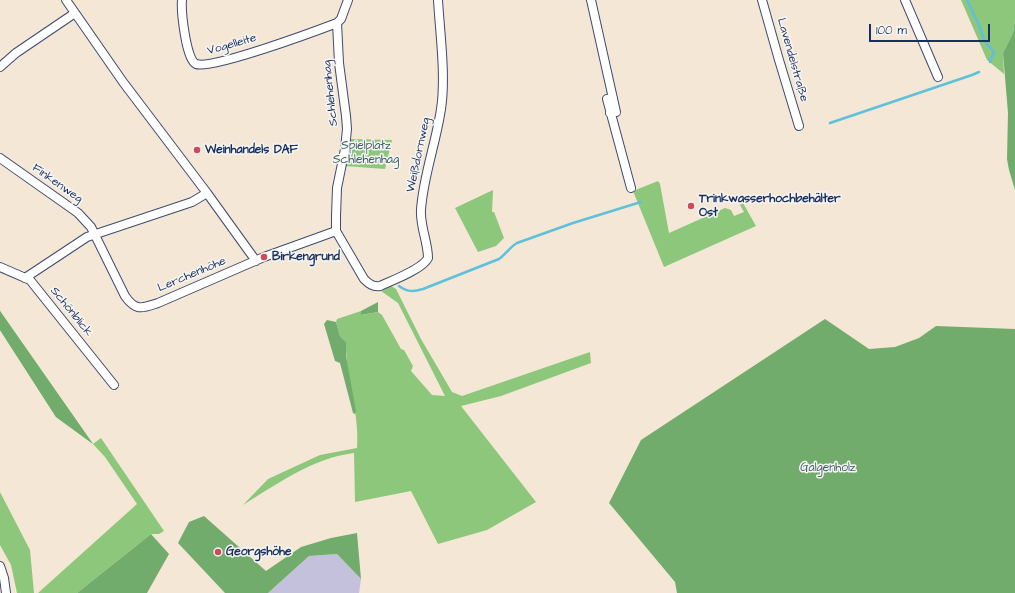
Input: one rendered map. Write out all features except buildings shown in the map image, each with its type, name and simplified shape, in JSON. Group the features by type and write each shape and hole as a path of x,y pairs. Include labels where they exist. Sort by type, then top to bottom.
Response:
{"street":[{"path":"66,0 127,87 256,260"},
{"name":"Vogelleite","path":"182,0 183,18 188,47 192,60 198,65 205,65 245,55 337,23"},
{"path":"337,23 341,19 348,0"},
{"name":"Weißdornweg","path":"336,231 364,279 376,287 427,261 428,258 421,212 441,108 442,80 438,0"},
{"path":"591,0 613,98 607,99 631,188"},
{"name":"Lavendelstraße","path":"762,0 799,126"},
{"path":"905,0 938,77"},
{"path":"0,67 16,53 75,13"},
{"name":"Schlehenhag","path":"336,231 337,188 345,149 347,129 339,63 337,23"},
{"name":"Finkenweg","path":"0,158 78,213 88,223 94,234"},
{"path":"25,278 94,234 192,202 207,193"},
{"name":"Lerchenhöhe","path":"94,234 125,296 133,305 140,308 152,305 194,288 256,260 336,231"},
{"name":"Schönblick","path":"0,267 25,278 32,284 114,385"},
{"path":"0,566 4,578 6,593"}],"shaded area":[{"path":"337,554 361,579 359,593 268,593 309,556"}],"green space":[{"path":"961,0 1015,0 1015,21 1013,33 1003,53 1004,74 987,60"},
{"path":"1015,21 1015,190 1007,159 1008,113 1003,53 1013,33"},
{"name":"Spielplatz Schlehenhag","path":"350,139 392,140 385,169 345,166"},
{"path":"658,181 660,184 669,233 725,208 731,210 734,216 744,212 740,205 743,203 756,226 664,267 633,191"},
{"path":"493,190 492,212 494,212 504,238 496,246 478,252 455,208"},
{"path":"391,286 396,289 421,339 452,392 462,396 590,352 591,363 501,396 461,406 536,502 487,530 438,544 411,491 355,502 354,453 324,460 310,466 243,505 268,479 320,455 357,448 355,408 346,355 346,342 340,336 336,322 337,319 361,311 362,315 378,312 382,315 401,349 404,350 413,366 411,371 432,395 445,396 398,303 381,291"},
{"path":"378,302 378,312 361,315 361,311"},
{"path":"0,311 93,444 56,417 0,330"},
{"path":"0,311 93,444 56,417 0,330"},
{"name":"Galgenholz","path":"825,319 869,349 895,347 919,338 936,326 1015,329 1015,593 677,593 675,582 609,503 641,440"},
{"path":"327,320 336,322 340,336 346,342 346,356 356,411 355,414 353,413 340,363 335,361 324,324"},
{"path":"101,438 164,531 159,534 151,534 77,593 38,593 137,504 105,457 93,444"},
{"path":"0,492 30,550 34,593 17,593 11,565 0,545"},
{"path":"204,516 266,571 301,547 331,538 357,533 361,579 337,554 309,556 268,593 225,593 178,543 189,522"},
{"path":"151,534 169,554 147,593 77,593"}],"waterway":[{"path":"967,0 979,25 984,40 994,52 990,62"},
{"path":"830,123 979,72"},
{"path":"399,286 410,291 423,289 499,259 517,243 573,223 641,202"}],"place":[{"name":"Weinhandels DAF","path":"197,150"},
{"name":"Trinkwasserhochbehälter Ost","path":"691,206"},
{"name":"Birkengrund","path":"264,257"},
{"name":"Georgshöhe","path":"218,552"}]}
